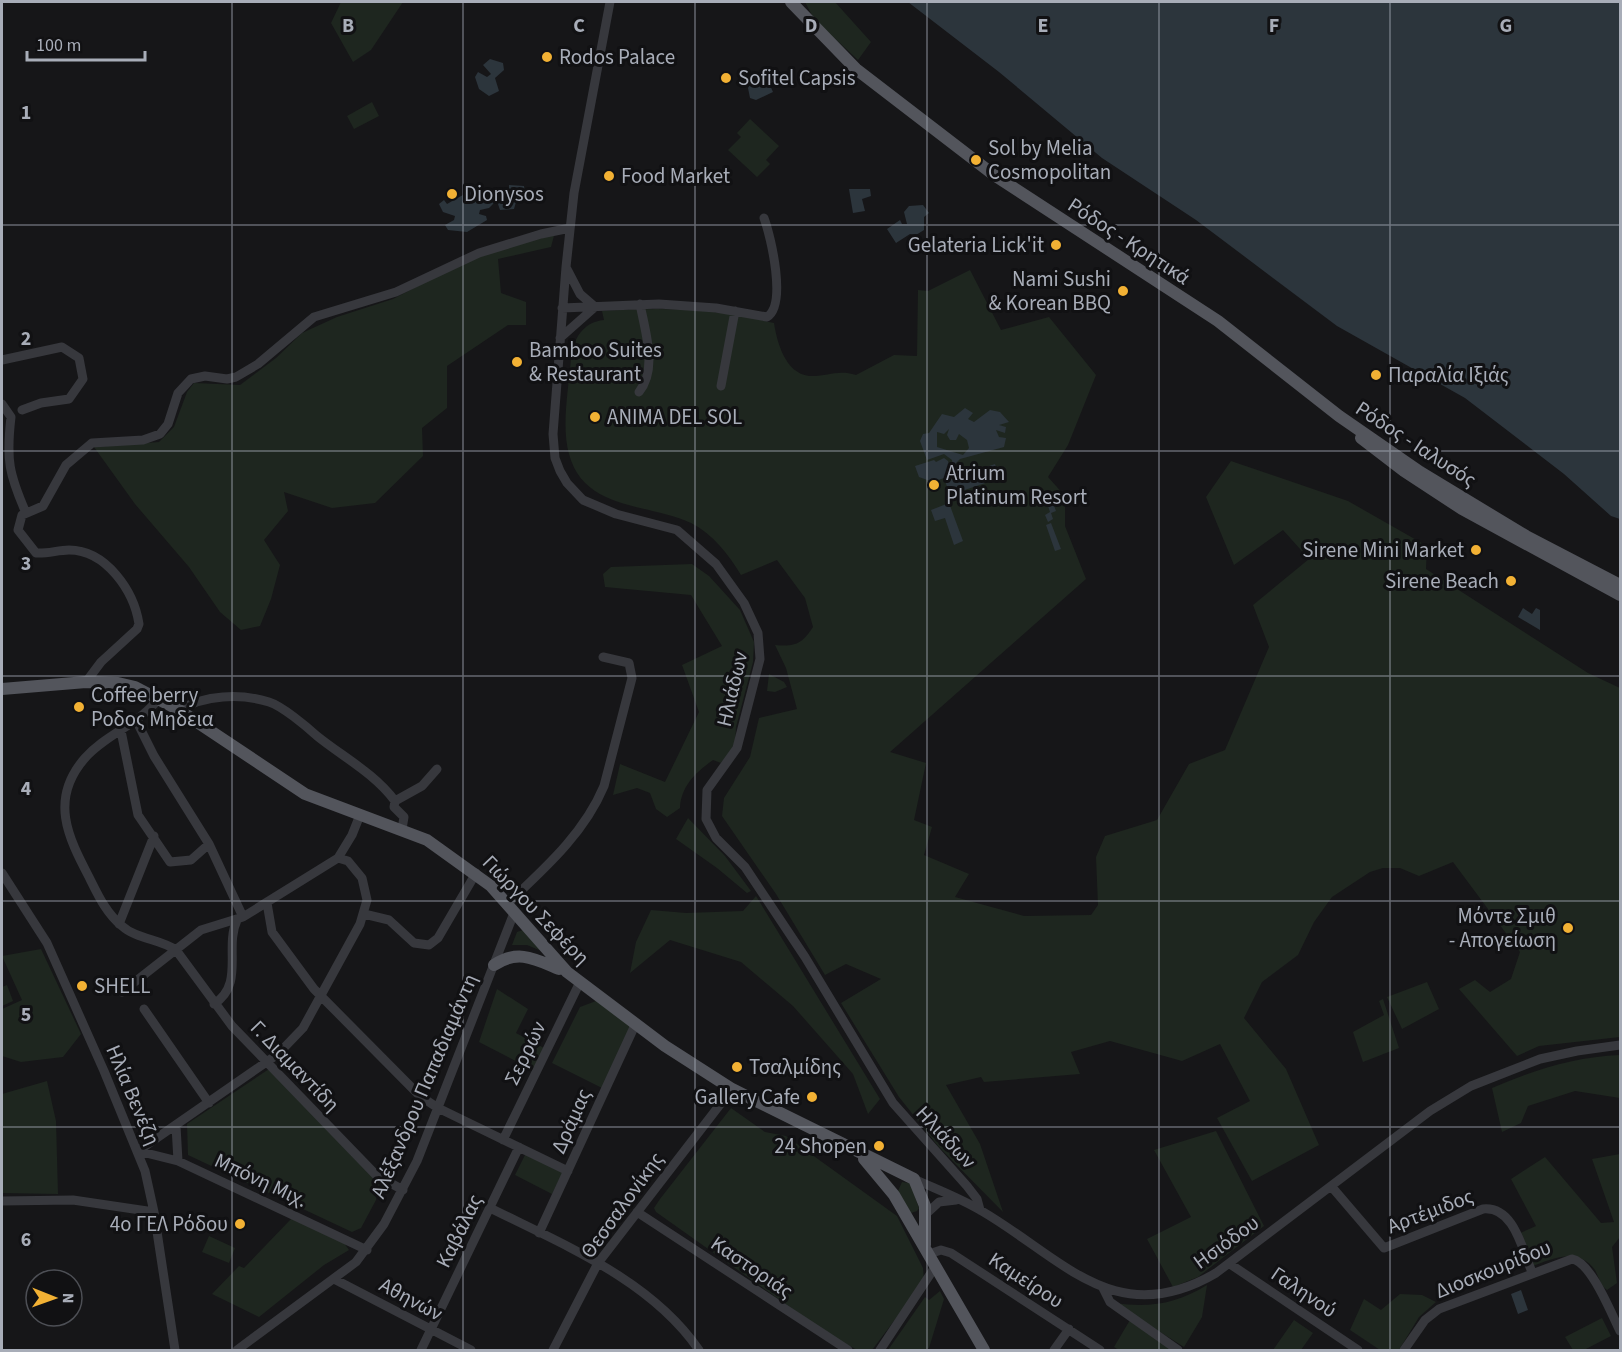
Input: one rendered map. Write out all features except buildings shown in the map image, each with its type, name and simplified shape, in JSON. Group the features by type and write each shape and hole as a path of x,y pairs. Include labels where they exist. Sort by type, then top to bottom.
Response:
{"main road":[{"name":"Ρόδος - Κρητικά","path":"791,2 856,69 940,135 1037,204 1218,321 1339,416"},
{"name":"Ρόδος - Ιαλυσός","path":"1339,416 1420,472 1505,524 1620,585"},
{"name":"Ρόδος - Ιαλυσός","path":"1339,416 1373,450 1404,471 1521,543 1620,595"},
{"name":"Γιώργου Σεφέρη","path":"2,688 86,682 127,684 179,710 290,785 319,801 402,829 427,840 476,873 511,908 567,972 665,1046 732,1089 914,1179"},
{"path":"494,965 511,956 524,956 567,972"},
{"path":"853,1149 878,1173 894,1195 984,1350"},
{"path":"894,1195 899,1180 907,1177 914,1179 924,1203 927,1250"},
{"path":"907,1217 918,1221 926,1214"}],"street":[{"name":"Ηλιάδων","path":"610,2 579,166 570,228 553,434 555,458 567,483 583,500 594,506 666,526 694,542 731,583 749,612 758,633 760,659 737,748 707,790 705,809 710,827 716,838 745,867 793,939 892,1103 967,1186 977,1199 980,1210"},
{"path":"562,308 640,304 735,311 767,317 772,313 776,271 773,242 764,218"},
{"path":"86,682 101,662 139,624 138,616 120,580 107,564 77,552 36,553 18,530 18,523 22,515 43,506 66,465 92,442 143,440 160,434 168,424 178,393 191,379 204,376 236,377 258,364 314,317 396,292 479,253 541,234 570,228"},
{"path":"566,267 580,294 595,307"},
{"path":"639,392 645,385 648,369 648,343 640,304"},
{"path":"560,338 595,307"},
{"path":"721,386 735,311"},
{"path":"2,360 62,347 79,358 83,379 69,399 41,403 22,410"},
{"path":"2,404 11,417 8,443 10,477 26,513"},
{"path":"511,908 569,842 599,799 604,786 632,683 629,663 603,657"},
{"path":"179,710 205,699 231,696 271,702 307,725 317,735 355,761 395,801"},
{"path":"159,698 150,710 95,749 77,770 66,800 65,824 68,838 102,902 119,924 133,933 163,942 176,950"},
{"path":"136,720 154,756 209,844 240,918"},
{"path":"121,731 138,815 170,862 191,860 209,844"},
{"path":"395,801 422,786 437,769"},
{"path":"395,801 394,807 404,817 402,829"},
{"path":"122,992 201,930 240,918 338,858 352,835 360,815"},
{"path":"119,924 154,836"},
{"path":"138,1151 278,1054 303,1028 364,914 367,900 366,884 348,861 338,858"},
{"name":"Ηλία Βενέζη","path":"2,873 47,943 138,1151 154,1212 175,1350"},
{"path":"364,914 389,920 414,943 429,945 438,938 476,873"},
{"path":"267,903 272,932 322,995 420,1096 438,1108 568,1171"},
{"name":"Αλέξανδρου Παπαδιαμάντη","path":"237,1350 334,1279 367,1250 403,1190 438,1108 494,965 511,908"},
{"path":"214,1004 222,999 230,983 233,966 233,929 240,918"},
{"name":"Γ. Διαμαντίδη","path":"176,950 214,1004 266,1062 376,1175 403,1190"},
{"name":"Σερρών","path":"503,1140 580,982"},
{"path":"144,1010 209,1103"},
{"name":"Δράμας","path":"539,1233 636,1023"},
{"name":"Ησιόδου","path":"963,1202 980,1210 1102,1288 1136,1296 1165,1294 1187,1289 1230,1264 1430,1111 1494,1075 1561,1054 1620,1046"},
{"name":"Θεσσαλονίκης","path":"553,1350 598,1263 732,1089"},
{"path":"176,1126 178,1161"},
{"name":"Καβάλας","path":"421,1350 519,1147"},
{"name":"Μπόνη Μιχ.","path":"138,1151 178,1161 367,1250"},
{"name":"Γιώργου Σεφέρη","path":"914,1179 963,1202"},
{"name":"Ηλιάδων","path":"963,1202 971,1195 967,1186"},
{"name":"Αρτέμιδος","path":"1331,1186 1384,1248 1483,1209 1498,1209 1505,1214 1512,1225 1532,1272"},
{"path":"2,1201 73,1200 154,1212"},
{"path":"926,1214 939,1202 963,1202"},
{"path":"490,1208 598,1263 675,1318 699,1350"},
{"name":"Καστοριάς","path":"638,1212 848,1350"},
{"name":"Καμείρου","path":"927,1250 951,1253 1100,1350"},
{"name":"Διοσκουρίδου","path":"1404,1350 1425,1320 1439,1309 1565,1260 1578,1260 1587,1268 1620,1331"},
{"name":"Γαληνού","path":"1230,1264 1358,1350"},
{"path":"880,1350 935,1267"},
{"name":"Αθηνών","path":"334,1279 430,1331 471,1350"},
{"path":"1102,1288 1110,1302 1179,1350"},
{"path":"1054,1350 1069,1329"}],"shaded area":[{"path":"341,2 403,2 371,50 353,62 331,23"},
{"path":"805,2 835,2 871,42 858,60 814,19"},
{"path":"908,2 1620,2 1620,519 1611,516 1564,474 1465,398 1337,326 1196,220 1102,158 999,72"},
{"path":"490,59 503,63 504,70 495,78 499,91 489,96 479,89 475,77 478,72 487,77 491,74 483,65"},
{"path":"759,79 768,81 773,92 756,100 750,98 748,88 751,82"},
{"path":"372,102 379,116 354,129 347,116"},
{"path":"750,119 779,146 766,160 770,164 757,177 728,150 741,137 737,133"},
{"path":"509,185 524,186 525,194 518,195 514,209 500,210 498,204 494,203 489,208 480,210 479,214 486,216 487,220 467,232 448,230 445,225 454,220 455,216 443,212 439,204 444,200 447,204 470,191 478,190 481,194 502,197 509,189"},
{"path":"849,189 870,189 871,196 862,199 865,211 853,213"},
{"path":"923,205 929,213 924,217 924,230 916,235 910,234 896,243 887,229 900,220 902,224 907,224 904,212 909,206"},
{"path":"556,228 551,247 498,259 501,293 526,302 526,325 508,325 447,366 447,408 422,428 423,456 375,503 332,508 284,492 288,511 264,540 280,565 271,599 260,626 241,630 220,612 189,567 135,504 94,447 159,442 174,427 187,392 194,383 240,385 276,358 302,333 337,317 393,299 477,255"},
{"path":"970,270 1001,330 1049,317 1096,375 1068,445 1048,477 1065,496 1065,526 1086,579 890,752 926,763 914,820 932,827 924,855 969,874 955,897 1024,916 1091,915 1098,905 1096,857 1105,836 1157,820 1189,764 1225,750 1269,647 1253,605 1309,559 1283,530 1234,565 1206,497 1231,461 1348,501 1427,546 1426,569 1588,673 1620,688 1620,1037 1539,1046 1517,1056 1459,989 1475,980 1490,992 1511,979 1520,952 1453,862 1419,876 1400,868 1383,868 1370,872 1332,897 1314,922 1298,955 1262,982 1244,1018 1286,1069 1319,1145 1252,1181 1217,1118 1250,1101 1220,1044 1182,1061 1110,1041 1071,1052 1080,1074 984,1082 981,1077 946,1085 980,1144 1003,1212 938,1146 899,1097 841,1003 881,979 846,964 825,975 776,894 722,816 724,798 750,757 759,718 797,709 786,668 775,645 793,645 801,641 813,627 805,598 777,560 741,575 720,546 691,523 603,496 588,486 577,473 569,454 566,406 574,344 580,333 590,324 604,320 602,311 689,310 731,314 774,323 784,356 788,363 801,374 815,376 849,373 856,375 894,355 917,356 918,290 928,291"},
{"path":"965,408 973,413 968,419 974,422 990,410 1000,412 1009,422 999,425 1006,427 1005,433 996,430 999,437 1006,438 1004,447 960,459 953,466 952,460 944,454 927,460 920,441 923,434 929,433 942,414 954,417","holes":["949,429 947,435 950,440 956,440 959,434 967,440 969,448 963,455 937,447 937,432 944,434"]},
{"path":"944,458 948,461 952,475 933,482 919,477 915,466"},
{"path":"995,464 1000,478 950,495 945,481"},
{"path":"1049,492 1056,511 1051,513 1053,519 1048,522 1045,515 1050,512 1044,494"},
{"path":"949,503 963,541 954,545 945,518 935,521 931,510"},
{"path":"1051,523 1061,549 1055,551 1046,525"},
{"path":"692,564 709,576 740,610 754,642 753,662 736,727 735,745 721,763 713,760 695,775 686,786 680,808 667,817 656,809 650,793 637,788 613,795 620,764 665,782 699,712 682,665 722,646 691,595 605,587 603,574 611,567"},
{"path":"1523,608 1532,614 1536,608 1540,610 1540,630 1518,617"},
{"path":"769,674 784,682 787,687 775,692 767,691"},
{"path":"688,818 725,856 751,891 747,893 676,839"},
{"path":"756,896 880,1099 868,1114 853,1074 793,1006 741,962 670,940 630,973 636,942 651,910 686,913 743,911"},
{"path":"523,930 544,952 527,945 512,945 517,932"},
{"path":"41,949 81,1034 63,1057 21,1062 2,1056 2,1009 22,1000 2,956"},
{"path":"1427,982 1439,1009 1402,1029 1387,997"},
{"path":"7,985 13,1001 2,1006 2,987"},
{"path":"497,989 528,1009 516,1033 544,1048 533,1070 479,1042"},
{"path":"1383,999 1399,1048 1363,1062 1353,1032 1384,1015 1379,1001"},
{"path":"596,1001 631,1026 602,1088 552,1063 580,1007"},
{"path":"1620,1055 1620,1098 1575,1091 1528,1106 1521,1123 1502,1132 1492,1088 1554,1066 1586,1058"},
{"path":"269,1069 380,1182 376,1200 361,1228 352,1232 188,1155 187,1124"},
{"path":"47,1081 56,1121 58,1194 2,1193 2,1094"},
{"path":"731,1108 765,1132 786,1136 897,1216 923,1268 924,1281 872,1350 857,1350 828,1334 656,1212 654,1208 660,1199"},
{"path":"1216,1131 1264,1226 1198,1277 1173,1287 1147,1239 1191,1217 1154,1150"},
{"path":"526,1153 563,1172 552,1194 515,1175"},
{"path":"1620,1154 1620,1237 1612,1247 1617,1283 1607,1290 1588,1263 1573,1256 1556,1258 1530,1267 1518,1234 1536,1226 1511,1179 1545,1157 1601,1223 1614,1222 1592,1159"},
{"path":"902,1182 910,1183 919,1208 917,1211 911,1213 898,1191"},
{"path":"292,1218 342,1240 349,1250 324,1265 259,1317 212,1294 239,1266 244,1268"},
{"path":"209,1236 235,1248 229,1263 202,1252"},
{"path":"1207,1285 1202,1317 1184,1347 1114,1303 1151,1305 1162,1303 1184,1297"},
{"path":"1521,1290 1528,1310 1518,1314 1511,1294"},
{"path":"940,1291 944,1299 929,1348 888,1350 925,1297 929,1300"},
{"path":"1400,1294 1422,1295 1436,1302 1419,1317 1399,1350 1380,1350 1350,1330 1364,1299 1381,1310"},
{"path":"1602,1318 1611,1336 1584,1350 1573,1350 1565,1337"},
{"path":"1130,1320 1177,1350 1119,1350 1114,1347"},
{"path":"1294,1320 1313,1333 1301,1350 1273,1350"}],"place":[{"name":"Rodos Palace","path":"547,57"},
{"name":"Sofitel Capsis","path":"726,78"},
{"name":"Sol by Melia Cosmopolitan","path":"976,160"},
{"name":"Food Market","path":"609,176"},
{"name":"Dionysos","path":"452,194"},
{"name":"Gelateria Lick'it","path":"1056,245"},
{"name":"Nami Sushi & Korean BBQ","path":"1123,291"},
{"name":"Bamboo Suites & Restaurant","path":"517,362"},
{"name":"Παραλία Ιξιάς","path":"1376,375"},
{"name":"ANIMA DEL SOL","path":"595,417"},
{"name":"Atrium Platinum Resort","path":"934,485"},
{"name":"Sirene Mini Market","path":"1476,550"},
{"name":"Sirene Beach","path":"1511,581"},
{"name":"Coffee berry Ροδος Μηδεια","path":"79,707"},
{"name":"Μόντε Σμιθ - Απογείωση","path":"1568,928"},
{"name":"SHELL","path":"82,986"},
{"name":"Τσαλμίδης","path":"737,1067"},
{"name":"Gallery Cafe","path":"812,1097"},
{"name":"24 Shopen","path":"879,1146"},
{"name":"4ο ΓΕΛ Ρόδου","path":"240,1224"}]}
